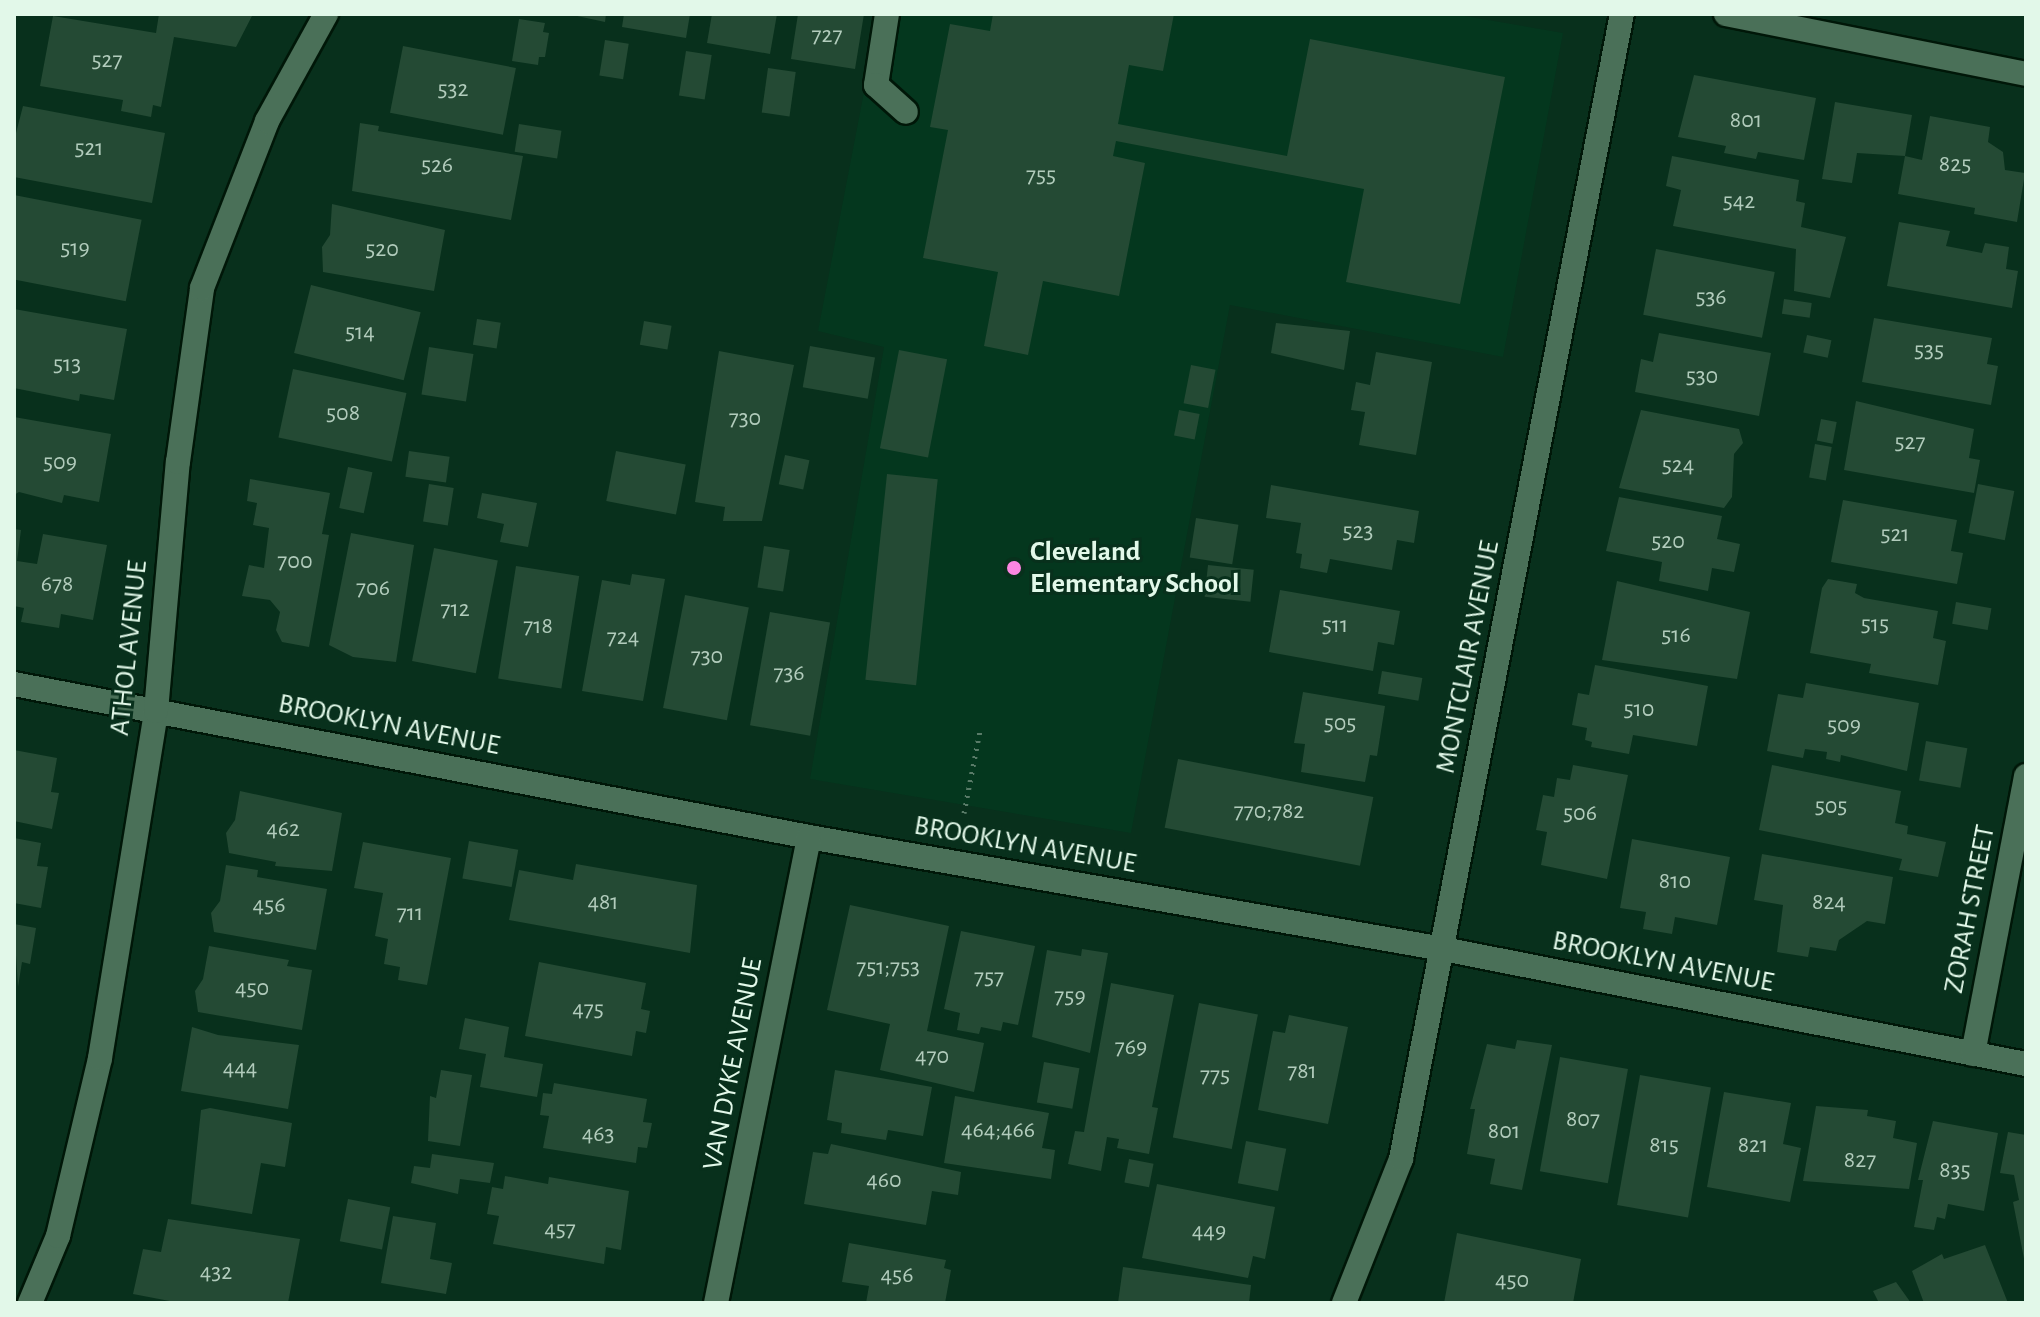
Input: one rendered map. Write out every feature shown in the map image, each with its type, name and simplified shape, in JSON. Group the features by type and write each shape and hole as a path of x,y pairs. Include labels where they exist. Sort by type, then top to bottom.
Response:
{"street":[{"name":"ATHOL AVENUE","path":"30,1303 58,1236 100,1058 156,711 178,462 202,288 267,121 326,14"},
{"path":"887,14 876,85 906,112"},
{"name":"MONTCLAIR AVENUE","path":"1344,1303 1401,1159 1622,14"},
{"path":"1726,14 2026,74"},
{"name":"BROOKLYN AVENUE","path":"14,684 809,837 1443,949 2026,1064"},
{"name":"ZORAH STREET","path":"1973,1054 2026,776"},
{"name":"VAN DYKE AVENUE","path":"716,1303 809,837"}],"path":[{"path":"964,813 980,731"}],"shaded area":[{"name":"Cleveland Elementary School","path":"879,14 1453,14 1563,33 1503,357 1230,305 1131,833 810,779 884,347 818,331"}],"building":[{"path":"159,14 253,14 236,47 174,37 161,107 153,105 151,117 121,111 123,100 40,86 53,16 156,33"},
{"path":"568,14 606,14 605,22"},
{"path":"624,14 690,14 686,38 622,27"},
{"path":"712,14 777,14 770,54 707,43"},
{"path":"798,14 864,14 855,69 791,59"},
{"path":"993,14 1174,14 1163,71 1129,65 1118,124 1287,156 1310,39 1505,77 1460,304 1346,282 1364,189 1116,141 1113,156 1145,163 1119,296 1043,281 1028,355 984,346 998,272 923,258 948,130 930,127 950,24 990,31"},
{"path":"519,19 545,23 543,32 549,33 545,57 539,57 538,65 512,61"},
{"path":"605,40 629,44 623,79 599,76"},
{"path":"403,46 516,68 503,135 390,113"},
{"path":"686,51 712,55 705,100 679,95"},
{"path":"768,68 796,72 789,116 762,113"},
{"path":"1694,75 1816,98 1804,160 1758,152 1756,159 1724,153 1726,146 1678,137"},
{"path":"1835,102 1912,115 1905,156 1857,153 1852,183 1822,179"},
{"path":"23,106 165,133 152,203 14,177 14,141"},
{"path":"1930,116 1990,127 1988,142 2003,152 2005,170 2025,173 2017,222 1974,214 1975,208 1898,194 1905,156 1922,160"},
{"path":"360,123 379,126 378,131 523,156 511,220 352,191"},
{"path":"519,124 561,131 557,158 515,152"},
{"path":"1672,156 1799,180 1796,201 1805,203 1801,227 1846,237 1830,298 1794,291 1796,249 1673,226 1681,190 1666,186"},
{"path":"14,195 142,220 126,301 14,280"},
{"path":"332,204 445,230 434,291 323,272 322,247 330,235"},
{"path":"1899,222 1950,231 1946,246 1982,253 1985,243 2009,247 2006,269 2018,271 2012,308 1887,286"},
{"path":"1656,249 1775,272 1762,338 1643,315"},
{"path":"311,285 421,312 404,380 294,353"},
{"path":"1784,299 1812,303 1810,318 1782,314"},
{"path":"14,309 127,329 114,400 80,394 79,401 14,388"},
{"path":"1874,318 1992,338 1987,364 1998,366 1991,405 1862,382"},
{"path":"477,319 501,323 497,348 473,345"},
{"path":"644,321 672,326 667,349 640,345"},
{"path":"1276,323 1350,331 1344,370 1271,353"},
{"path":"1659,333 1771,353 1759,416 1635,392 1641,359 1653,362"},
{"path":"1807,335 1831,340 1828,358 1803,353"},
{"path":"810,346 875,357 868,399 803,387"},
{"path":"429,347 473,354 466,401 421,394"},
{"path":"899,350 947,359 928,458 880,448"},
{"path":"719,351 794,365 762,521 723,521 725,507 695,502"},
{"path":"1376,352 1432,362 1416,455 1359,445 1365,412 1351,410 1356,382 1370,385"},
{"path":"1191,365 1216,370 1208,408 1184,403"},
{"path":"293,369 406,393 392,462 278,437"},
{"path":"1856,401 1974,429 1969,458 1980,460 1974,493 1844,470"},
{"path":"1179,410 1200,414 1195,440 1174,436"},
{"path":"1641,410 1739,429 1743,443 1734,454 1732,497 1724,508 1619,488"},
{"path":"14,417 111,434 99,502 64,495 62,503 19,492 14,495"},
{"path":"1821,419 1837,422 1833,444 1817,441"},
{"path":"1815,444 1832,447 1826,480 1809,477"},
{"path":"409,451 450,457 446,482 405,477"},
{"path":"616,451 686,465 676,515 606,501"},
{"path":"785,455 809,460 803,490 779,484"},
{"path":"348,467 372,472 364,513 339,508"},
{"path":"887,474 938,479 916,685 865,680"},
{"path":"250,479 330,493 322,534 329,535 309,647 282,642 276,630 280,612 270,600 242,596 249,565 264,568 269,528 253,525 257,503 247,501"},
{"path":"429,484 454,488 448,525 423,522"},
{"path":"1978,484 2014,491 2005,540 1968,533"},
{"path":"1271,485 1419,511 1414,543 1397,540 1392,570 1330,559 1327,573 1300,568 1302,554 1296,553 1301,523 1266,518"},
{"path":"482,493 537,503 528,547 500,542 504,524 477,518"},
{"path":"1619,497 1722,516 1717,539 1740,544 1734,572 1712,568 1708,591 1659,581 1662,562 1606,551"},
{"path":"1843,500 1957,520 1951,551 1963,553 1957,584 1831,562"},
{"path":"1196,518 1238,525 1232,564 1190,558"},
{"path":"14,529 21,530 17,561 37,564 43,534 107,545 93,620 61,614 59,628 21,622 24,608 14,606"},
{"path":"351,533 414,545 396,662 353,657 329,645"},
{"path":"764,546 790,550 783,592 757,587"},
{"path":"434,548 498,560 476,673 412,661"},
{"path":"1208,565 1254,570 1250,602 1205,597"},
{"path":"516,566 579,576 561,689 498,679"},
{"path":"632,574 665,579 643,701 582,691 602,580 630,585"},
{"path":"1828,579 1857,584 1855,593 1864,598 1938,611 1933,638 1946,641 1938,685 1869,673 1871,664 1810,653 1822,588"},
{"path":"1617,581 1750,612 1737,679 1602,660"},
{"path":"1280,590 1400,611 1394,645 1378,642 1373,671 1269,652"},
{"path":"685,595 749,607 727,720 663,708"},
{"path":"1956,602 1991,608 1988,630 1952,624"},
{"path":"770,612 830,623 810,736 750,725"},
{"path":"1595,665 1708,686 1697,746 1633,735 1629,754 1591,747 1592,742 1585,740 1587,728 1572,725 1578,693 1589,695"},
{"path":"1382,671 1422,678 1418,701 1378,694"},
{"path":"1806,683 1919,703 1907,771 1841,755 1840,762 1826,759 1827,752 1805,749 1803,758 1767,751 1778,694 1803,698"},
{"path":"1303,692 1385,706 1377,756 1370,755 1365,782 1301,772 1305,744 1294,743"},
{"path":"1926,741 1967,748 1960,788 1919,780"},
{"path":"14,750 57,758 51,792 59,793 52,829 14,821"},
{"path":"1178,759 1373,797 1360,866 1165,828"},
{"path":"1573,765 1628,775 1607,879 1541,865 1547,832 1536,830 1543,795 1554,797 1557,778 1570,780"},
{"path":"1772,765 1901,791 1895,823 1908,826 1907,834 1946,842 1938,877 1899,870 1902,859 1759,830"},
{"path":"240,791 342,813 332,871 275,866 276,862 229,853 226,833 235,820"},
{"path":"14,838 41,843 37,866 48,867 41,908 14,903"},
{"path":"1632,839 1730,857 1717,925 1675,917 1672,934 1643,929 1646,912 1620,908"},
{"path":"469,841 518,850 512,887 462,878"},
{"path":"363,842 451,858 427,985 398,980 400,967 384,964 388,939 375,936 383,893 354,888"},
{"path":"1762,854 1893,877 1885,924 1867,921 1839,940 1836,951 1810,947 1808,957 1777,952 1783,905 1754,900"},
{"path":"576,864 697,885 690,953 509,920 519,870 573,880"},
{"path":"226,865 258,870 257,877 327,889 316,950 214,932 211,913 220,901"},
{"path":"850,905 949,926 927,1031 984,1043 974,1092 880,1070 890,1024 827,1010"},
{"path":"14,924 36,928 30,964 22,962 18,987"},
{"path":"961,931 1035,946 1018,1025 1003,1022 1001,1031 981,1027 979,1034 957,1030 960,1013 944,1009"},
{"path":"209,946 289,960 287,966 312,970 302,1030 198,1012 195,991 203,979"},
{"path":"1082,949 1108,953 1090,1053 1032,1037 1047,950 1081,956"},
{"path":"539,962 646,983 641,1009 650,1011 646,1033 636,1031 632,1056 525,1036"},
{"path":"1111,983 1174,995 1152,1107 1158,1108 1149,1154 1117,1148 1119,1139 1107,1137 1101,1171 1068,1164 1075,1131 1084,1132"},
{"path":"1199,1003 1258,1014 1232,1149 1173,1137"},
{"path":"1289,1015 1348,1027 1328,1124 1258,1110 1273,1031 1285,1033"},
{"path":"465,1018 509,1027 504,1057 543,1064 537,1097 480,1087 486,1054 459,1049"},
{"path":"192,1027 218,1035 299,1045 288,1109 181,1091"},
{"path":"1517,1040 1552,1045 1522,1190 1490,1184 1495,1159 1467,1154 1475,1109 1470,1109 1487,1044 1515,1049"},
{"path":"1560,1057 1628,1069 1608,1183 1540,1171"},
{"path":"1044,1062 1079,1068 1072,1109 1037,1102"},
{"path":"441,1070 472,1075 460,1146 428,1141 430,1096 436,1098"},
{"path":"835,1070 932,1087 923,1136 888,1130 886,1140 841,1133 842,1123 827,1120"},
{"path":"1640,1075 1711,1088 1688,1217 1617,1205"},
{"path":"554,1083 647,1099 643,1122 652,1123 647,1148 638,1147 636,1163 543,1148 549,1116 540,1115 543,1093 552,1094"},
{"path":"1724,1092 1791,1103 1783,1144 1801,1148 1790,1202 1707,1187"},
{"path":"955,1096 1049,1113 1042,1148 1055,1150 1051,1179 944,1163"},
{"path":"1816,1106 1868,1110 1867,1116 1896,1121 1893,1138 1917,1143 1909,1189 1803,1181"},
{"path":"210,1108 292,1123 285,1167 261,1163 252,1214 191,1204 201,1110"},
{"path":"1933,1121 1998,1133 1984,1211 1948,1204 1945,1219 1937,1217 1934,1230 1914,1227 1923,1180 1918,1180"},
{"path":"2008,1132 2026,1135 2026,1269 2013,1202 2019,1200 2014,1175 2000,1173"},
{"path":"1246,1141 1286,1149 1278,1191 1238,1183"},
{"path":"831,1144 961,1172 958,1195 932,1191 926,1225 804,1204 813,1152 828,1154"},
{"path":"432,1154 494,1163 490,1183 460,1179 458,1194 411,1183 414,1166 430,1168"},
{"path":"1129,1159 1154,1164 1149,1187 1124,1183"},
{"path":"505,1176 548,1184 549,1177 629,1191 621,1250 606,1247 604,1264 493,1244 499,1216 487,1214 492,1187 503,1189"},
{"path":"1157,1184 1275,1207 1265,1259 1253,1256 1248,1278 1142,1258"},
{"path":"348,1199 390,1207 382,1249 340,1241"},
{"path":"393,1216 436,1223 430,1259 452,1263 446,1294 381,1283"},
{"path":"168,1219 300,1239 288,1303 180,1303 133,1294 143,1249 161,1252"},
{"path":"1457,1233 1581,1259 1573,1303 1444,1303"},
{"path":"849,1243 946,1260 944,1268 951,1270 945,1303 866,1303 869,1286 842,1282"},
{"path":"1985,1245 2008,1303 1924,1303 1912,1271 1942,1254 1944,1259"},
{"path":"1123,1267 1251,1285 1249,1303 1118,1303"},
{"path":"1896,1282 1911,1303 1879,1303 1873,1291"}],"place":[{"name":"Cleveland Elementary School","path":"1014,568"}]}
